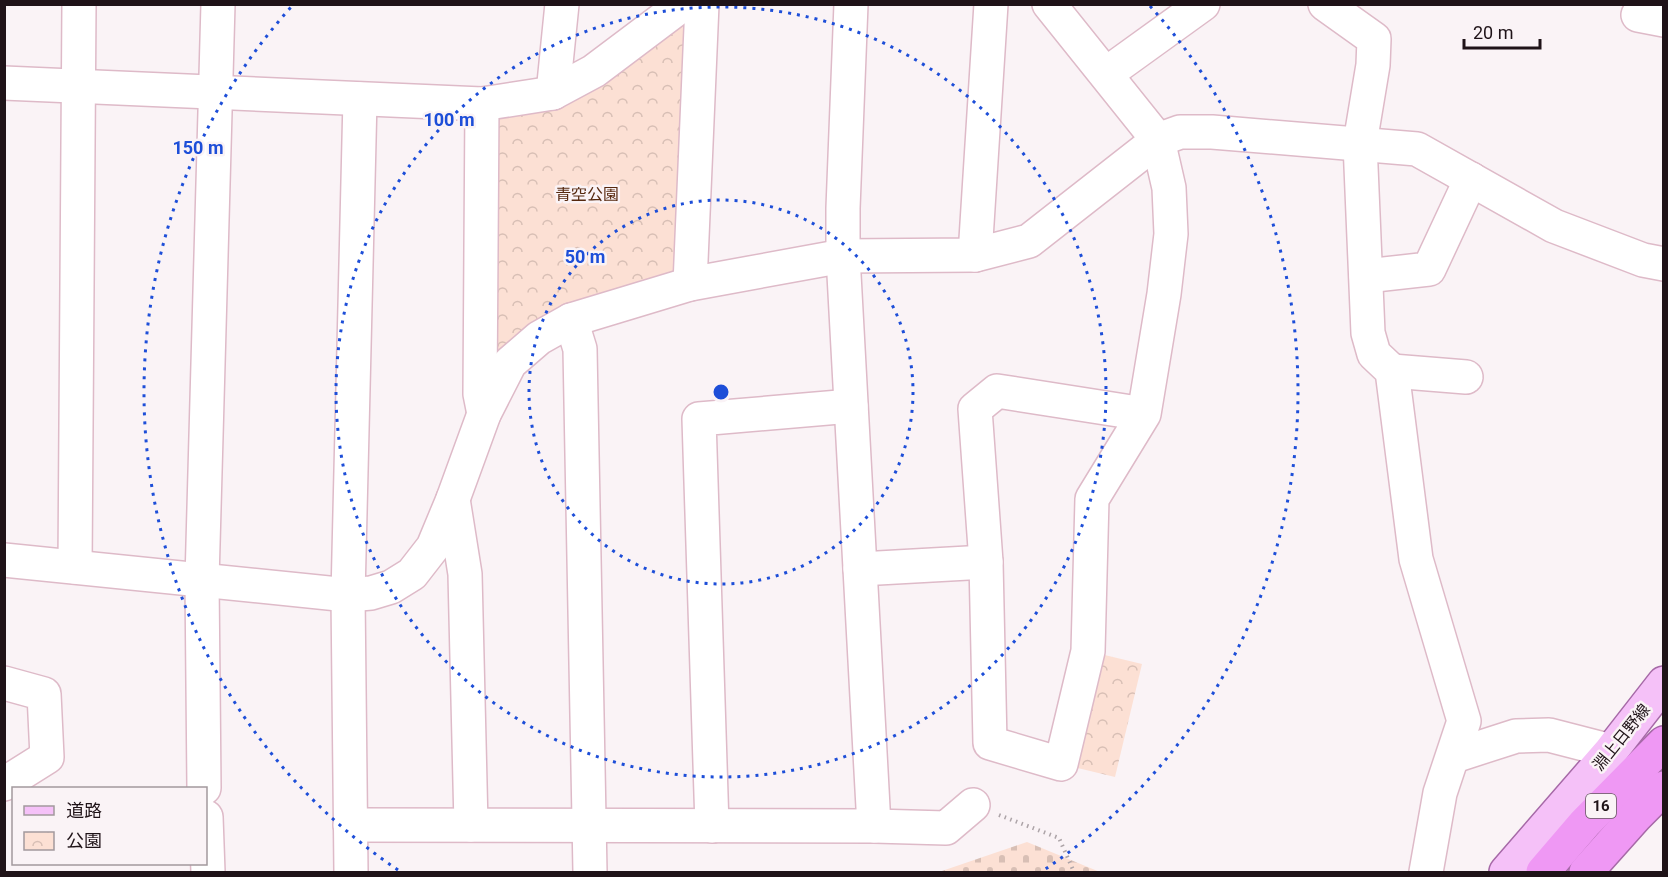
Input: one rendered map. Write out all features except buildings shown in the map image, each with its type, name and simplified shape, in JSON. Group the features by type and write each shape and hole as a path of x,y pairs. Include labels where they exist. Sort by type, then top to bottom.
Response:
{"highway":[{"name":"16","path":"1544,873 1585,823 1664,743"},
{"name":"16","path":"1586,873 1664,788"}],"main road":[{"name":"淵上日野線","path":"1506,873 1611,751 1663,683"}],"street":[{"path":"75,567 79,4"},
{"path":"204,787 202,580 218,4"},
{"path":"553,93 562,4"},
{"path":"4,83 482,104 553,93 594,71 683,4"},
{"path":"690,284 702,4"},
{"path":"851,4 843,256 874,826"},
{"path":"975,255 991,4"},
{"path":"1049,4 1158,140 1169,188 1171,234 1164,294 1144,414 1092,499 1088,651 1060,764 990,742 986,562 975,410 997,391 1144,414"},
{"path":"1106,74 1203,4"},
{"path":"1325,4 1374,39 1373,65 1360,143 1368,333 1374,354 1392,371 1466,377"},
{"path":"351,873 348,595 360,99"},
{"path":"482,104 480,393 484,414"},
{"path":"4,560 348,595 371,594 391,587 412,574 433,547 484,414 510,363 539,338 571,320 690,284 843,256 975,255 1029,240 1158,140 1180,132 1289,137 1417,149 1554,226 1643,260 1664,264"},
{"path":"1366,276 1429,269 1471,179"},
{"path":"571,320 580,349 590,873"},
{"path":"1392,371 1416,559 1464,721 1440,793 1426,873"},
{"path":"712,826 699,419 850,406"},
{"path":"453,499 465,574 471,825"},
{"path":"860,569 986,562"},
{"path":"4,683 44,694 47,757 4,784"},
{"path":"1454,756 1516,736 1549,735 1611,751"},
{"path":"350,825 946,828 973,805"},
{"path":"207,845 208,873"}],"path":[{"path":"973,805 1059,838 1074,873"}],"green space":[{"name":"青空公園","path":"702,5 690,284 571,320 484,414 482,104 553,93"},
{"path":"1088,651 1142,664 1115,777 1061,764"},
{"path":"1027,842 1100,872 939,872"}]}
